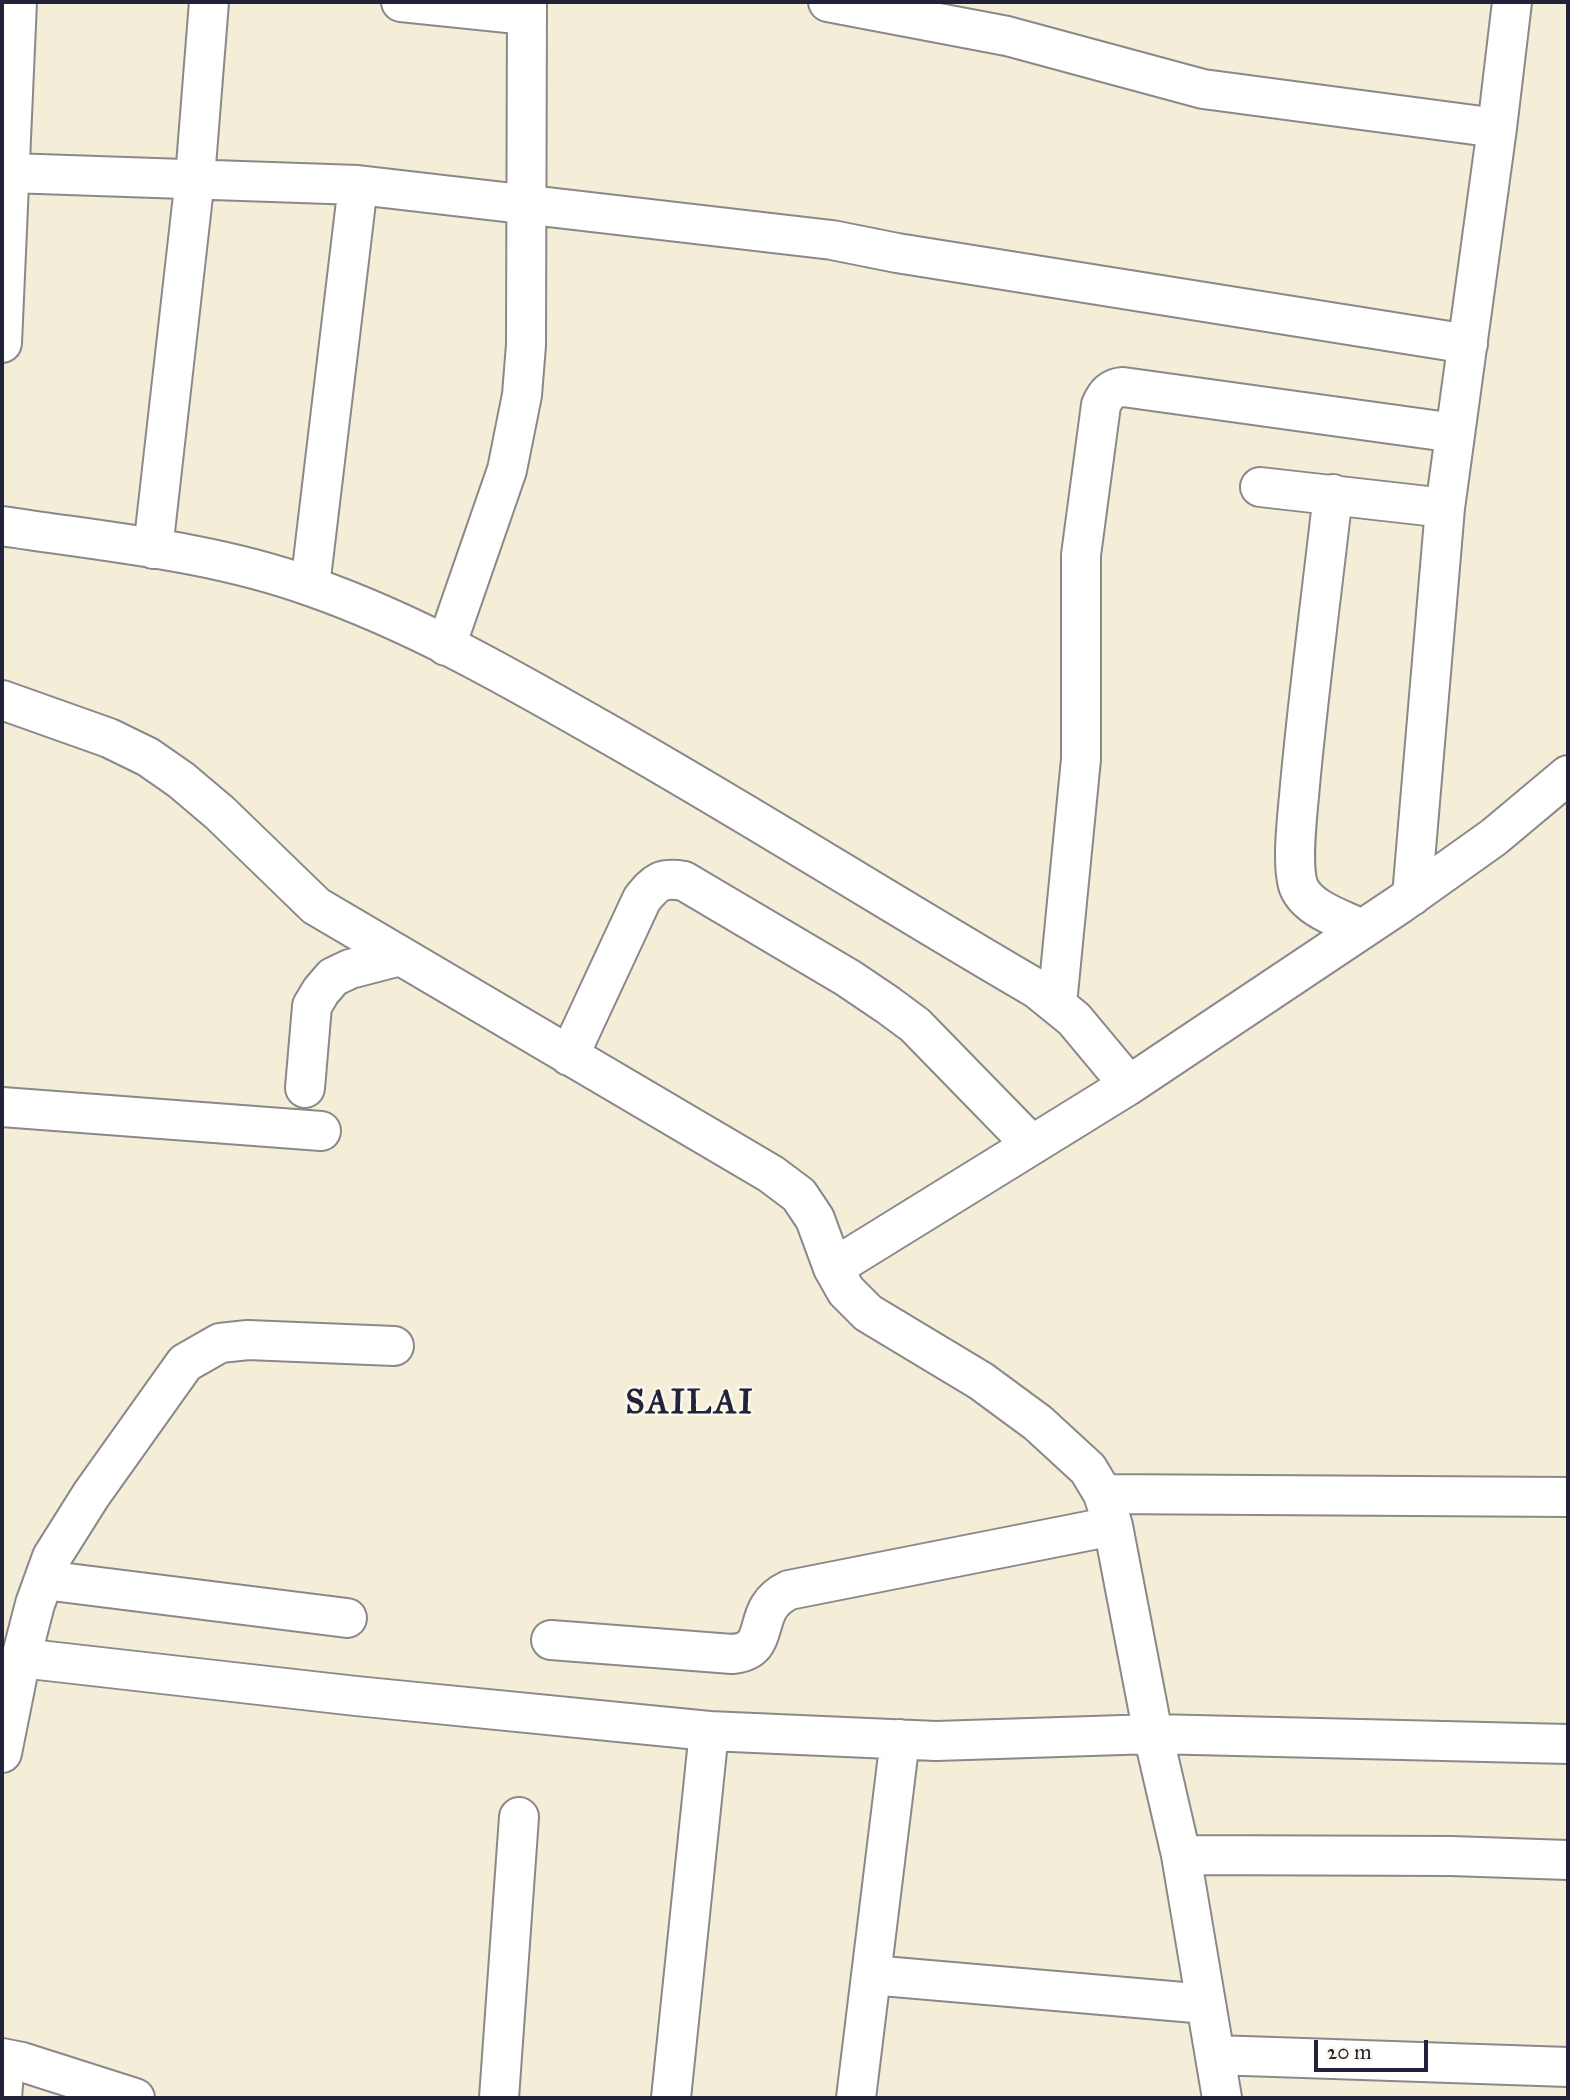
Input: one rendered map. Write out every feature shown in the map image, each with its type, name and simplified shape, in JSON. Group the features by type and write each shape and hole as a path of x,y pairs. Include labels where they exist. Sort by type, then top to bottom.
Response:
{"street":[{"path":"2,343 17,2"},
{"path":"153,549 195,178 209,2"},
{"path":"401,2 527,8 526,345 522,395 507,470 446,646"},
{"path":"828,2 995,33 1203,89 1497,128"},
{"path":"1412,896 1445,508 1512,2"},
{"path":"10,173 358,185 832,240 897,253 1468,344"},
{"path":"310,586 358,185"},
{"path":"1057,1004 1081,759 1081,555 1101,405 1106,394 1115,388 1123,387 1455,433"},
{"path":"1260,487 1445,508"},
{"path":"1333,494 1306,725 1296,867 1298,887 1310,903 1362,929"},
{"path":"2,526 235,564 348,600 446,646 530,689 671,769 1037,989 1074,1019 1129,1085"},
{"path":"2,700 109,738 148,757 181,780 220,813 316,906 771,1174 799,1195 816,1219 834,1268 846,1291 868,1313 981,1381 1038,1423 1088,1469 1108,1510 1153,1734 1181,1855 1222,2098"},
{"path":"834,1268 1129,1085 1412,896 1494,837 1568,775"},
{"path":"569,1056 642,899 654,885 668,878 684,881 888,1004 915,1025 1032,1145"},
{"path":"305,1088 312,1006 321,991 333,977 350,969 400,956"},
{"path":"2,1107 321,1131"},
{"path":"2,1753 21,1658 52,1557 90,1495 185,1363 220,1343 248,1340 394,1346"},
{"path":"551,1640 746,1653 757,1644 762,1620 769,1605 789,1590 1108,1510 1568,1497"},
{"path":"44,1580 347,1618"},
{"path":"21,1658 356,1696 709,1731 936,1741 1153,1734 1568,1744"},
{"path":"671,2098 709,1731"},
{"path":"856,2098 900,1740"},
{"path":"499,2098 519,1817"},
{"path":"1181,1855 1451,1856 1568,1860"},
{"path":"871,1975 1206,2004"},
{"path":"1215,2055 1568,2067"},
{"path":"2,2098 3,2059 22,2062 135,2098"}],"district":[{"name":"SAILAI","path":"690,1405"}]}
